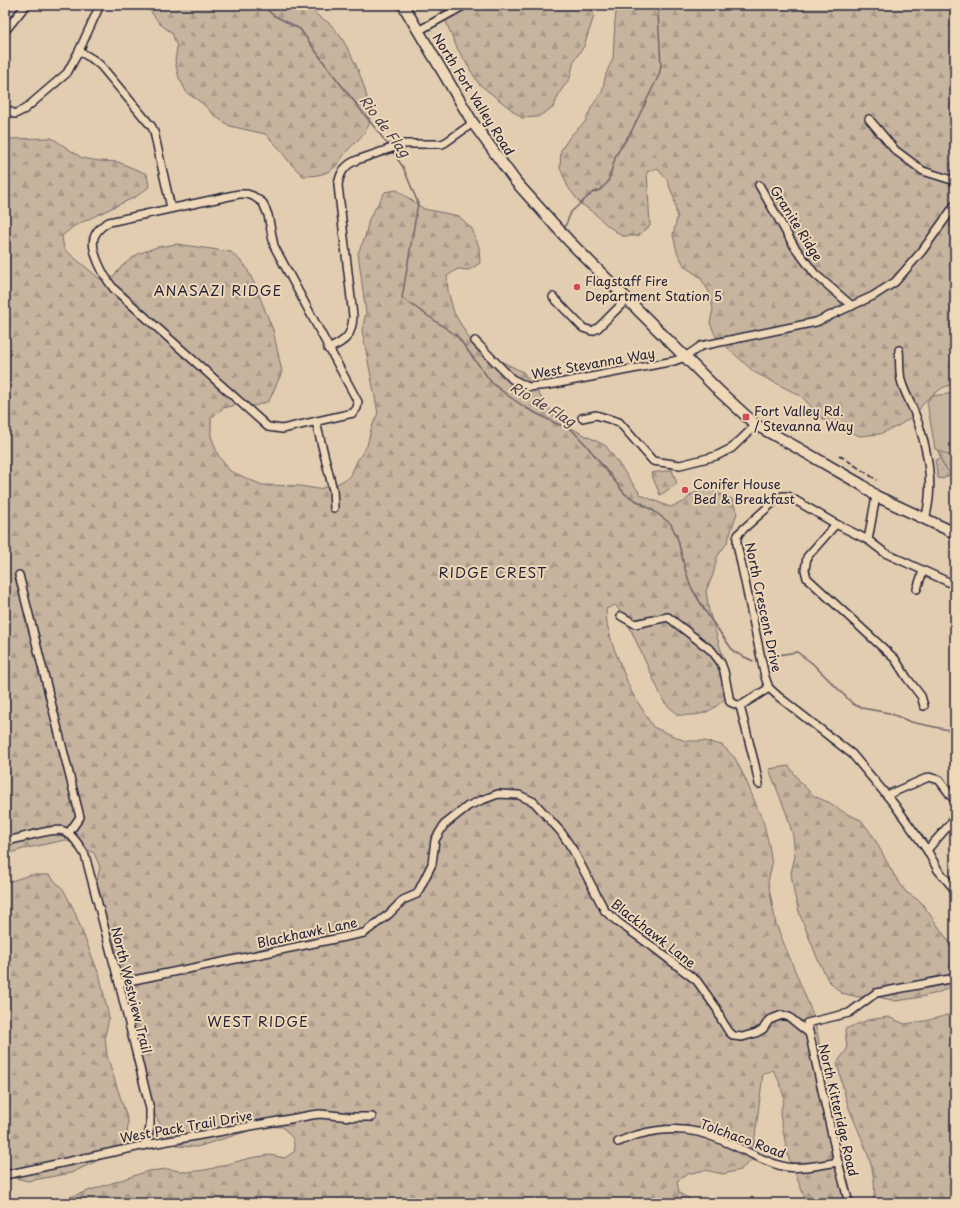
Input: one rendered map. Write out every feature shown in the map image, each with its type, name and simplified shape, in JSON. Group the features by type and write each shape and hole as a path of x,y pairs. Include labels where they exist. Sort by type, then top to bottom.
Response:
{"main road":[{"name":"North Fort Valley Road","path":"403,5 473,123 527,195 568,241 756,426 862,485 876,496 955,533"}],"street":[{"path":"5,31 26,5"},
{"path":"5,109 14,114 25,109 67,73 100,5"},
{"path":"418,31 465,5"},
{"path":"79,51 101,66 152,127 171,208"},
{"path":"869,119 895,150 923,171 955,181"},
{"path":"328,349 339,344 348,336 352,327 353,316 338,185 339,176 344,168 350,163 404,144 442,144 473,123"},
{"name":"Granite Ridge","path":"759,185 794,246 815,274 852,306"},
{"path":"239,194 247,194 258,198 263,203 266,209 274,246 328,349 358,402 357,408 353,414 282,429 268,427 114,289 106,280 94,252 93,244 94,235 100,228 109,222 171,208 239,194"},
{"name":"West Stevanna Way","path":"474,341 512,379 528,387 549,385 674,361 685,357 701,346 816,322 873,296 895,282 922,251 955,205"},
{"path":"553,297 583,328 592,331 598,328 626,299"},
{"path":"899,350 901,380 916,416 925,445 929,480 927,512 924,519"},
{"path":"582,418 596,415 619,422 653,460 680,464 716,456 732,448 756,426"},
{"path":"316,422 333,490 334,508"},
{"name":"North Crescent Drive","path":"836,524 788,496 782,496 740,532 737,537 737,544 765,677 769,688 779,697 852,754 887,795 927,850 938,870 955,890"},
{"path":"868,540 876,496"},
{"path":"924,706 921,696 895,659 807,578 804,570 808,557 836,524 868,540 885,553 955,585"},
{"path":"917,589 923,571"},
{"path":"5,842 54,830 65,831 68,834 80,816 19,575"},
{"path":"620,616 636,624 668,617 676,623 712,651 721,663 724,671 730,702 740,706"},
{"path":"740,706 769,688"},
{"path":"740,706 759,784"},
{"path":"887,795 929,777 939,780 955,801"},
{"name":"Blackhawk Lane","path":"119,983 364,933 389,914 403,900 417,894 432,864 435,840 444,825 468,806 482,800 498,794 520,795 534,802 561,832 573,850 605,911 697,981 711,999 729,1032 734,1036 742,1037 756,1033 763,1029 769,1020 782,1015 789,1017 809,1033"},
{"path":"927,850 951,823 955,813"},
{"name":"North Westview Trail","path":"68,834 78,843 85,854 119,983 150,1109 150,1127 146,1145"},
{"name":"North Kitteridge Road","path":"849,1203 838,1162 807,1023 849,1013 876,993 955,978"},
{"name":"West Pack Trail Drive","path":"5,1175 146,1145 316,1115 372,1117"},
{"name":"Tolchaco Road","path":"618,1142 652,1131 672,1130 698,1132 726,1142 770,1163 787,1167 812,1167 838,1162"}],"green space":[{"path":"146,5 310,5 317,15 330,24 339,34 359,72 368,101 370,114 369,124 366,131 346,152 332,170 312,176 303,176 265,134 230,126 187,93 179,78 175,61 177,47 172,33 160,24"},
{"path":"439,5 531,5 532,8 541,5 590,5 594,16 584,46 574,61 570,78 560,92 553,108 537,117 522,118 479,84 457,48"},
{"path":"617,5 955,5 955,383 942,388 926,400 915,415 898,426 880,434 860,436 827,423 801,396 754,372 716,337 710,323 713,309 709,292 700,277 685,267 677,252 673,235 677,218 674,198 667,180 657,168 647,172 650,226 638,236 622,236 580,203 568,187 560,168 561,150 571,135 585,122 592,106 602,92 606,74 613,58"},
{"path":"52,138 82,158 118,162 147,174 149,187 137,196 74,226 62,236 64,249 100,279 113,277 122,266 138,254 157,247 177,244 231,252 245,265 255,285 273,330 282,372 269,401 255,406 241,404 223,408 211,418 211,436 218,455 230,471 262,485 300,486 318,489 335,485 350,477 357,461 367,446 371,429 378,413 362,330 366,313 358,253 365,237 369,219 385,192 397,190 424,209 459,216 472,229 479,247 480,263 469,270 458,269 447,276 448,291 454,313 476,349 523,372 559,422 606,446 641,495 670,507 684,502 692,494 706,488 732,499 737,513 727,543 717,557 713,575 706,591 709,611 729,676 729,695 717,706 701,714 678,715 664,702 625,617 615,605 606,609 607,624 613,646 631,691 653,727 685,741 704,741 722,745 735,758 745,778 764,824 769,845 772,865 768,882 776,924 813,1015 821,1057 817,1074 825,1115 843,1161 852,1203 807,1203 788,1156 780,1115 784,1097 779,1081 773,1070 763,1074 752,1160 740,1170 723,1174 705,1170 688,1174 677,1181 679,1193 697,1203 44,1203 58,1201 148,1171 168,1169 186,1172 206,1170 250,1158 270,1155 285,1158 295,1151 293,1139 283,1127 264,1126 197,1147 178,1146 165,1133 154,1113 136,1068 128,1026 132,1009 129,989 100,901 97,881 100,867 94,853 65,840 23,849 5,855 5,139"},
{"path":"955,393 955,458 935,449 927,402 931,396"},
{"path":"955,433 955,481 943,464 934,441"},
{"path":"947,457 950,474 943,479 938,478 935,460"},
{"path":"672,470 677,484 660,495 651,473"},
{"path":"789,766 801,783 814,796 861,820 873,836 894,875 906,892 921,902 955,950 955,984 938,993 896,1001 878,997 859,997 841,993 828,980 818,960 800,915 794,893 791,873 795,856 793,836 787,815 769,769"},
{"path":"30,875 49,875 63,889 73,908 100,977 109,1018 105,1036 107,1056 128,1121 127,1140 114,1153 71,1173 28,1181 11,1177 5,1178 5,883"},
{"path":"955,1013 955,1203 873,1203 874,1179 868,1154 847,1103 837,1063 847,1049 845,1029 868,1020 888,1017 905,1024 925,1021"}],"waterway":[{"name":"Rio de Flag","path":"262,5 273,15 300,29 328,68 389,146"},
{"path":"564,229 571,212 592,193 600,190 608,182 616,155 631,132 659,75 661,65 658,5"},
{"name":"Rio de Flag","path":"392,151 403,167 418,203 402,298 457,336 492,383 507,395 526,408 572,430 587,446 625,494 654,511 671,524 678,540 691,587 709,617 734,652 753,661"},
{"name":"Rio de Flag","path":"771,656 797,652 812,663 853,704 862,708 889,713 911,722 949,730 955,733"}],"railway":[{"path":"839,455 877,480"}],"place":[{"name":"Flagstaff Fire Department Station 5","path":"577,287"},
{"name":"Fort Valley Rd. / Stevanna Way","path":"746,417"},
{"name":"Conifer House Bed & Breakfast","path":"685,490"}],"district":[{"name":"ANASAZI RIDGE","path":"218,290"},
{"name":"RIDGE CREST","path":"493,572"},
{"name":"WEST RIDGE","path":"258,1021"}]}
